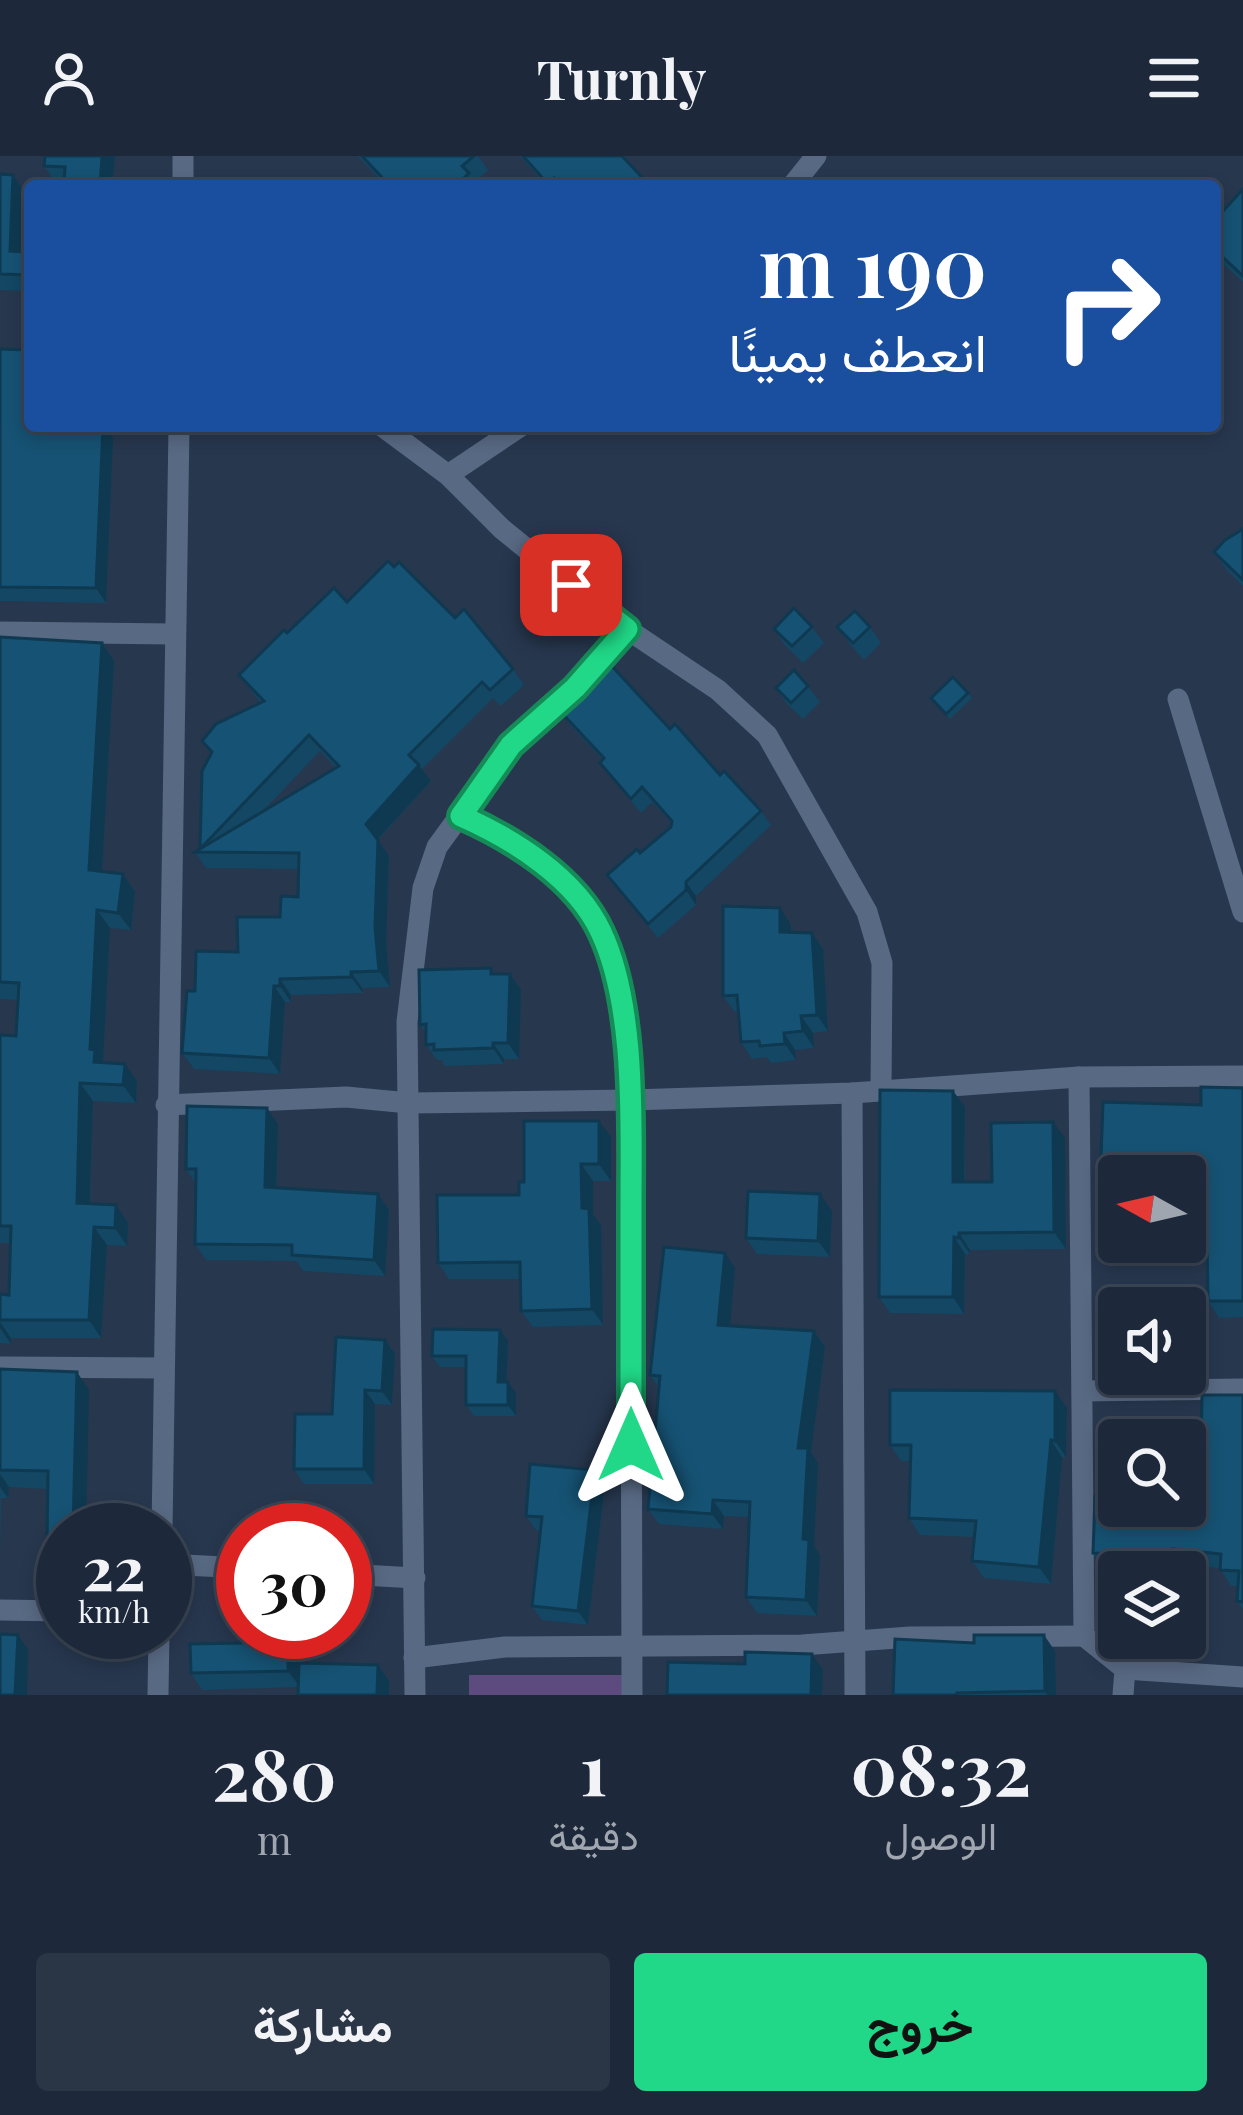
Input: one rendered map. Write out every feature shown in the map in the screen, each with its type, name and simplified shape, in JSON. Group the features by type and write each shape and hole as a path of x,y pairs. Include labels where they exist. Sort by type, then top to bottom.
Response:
{"street":[{"path":"797,180 816,156"},
{"path":"162,1503 179,432"},
{"path":"390,432 448,475 502,529 627,629 718,690 766,735 867,912 882,963 881,1090"},
{"path":"448,475 512,432"},
{"path":"415,1695 407,1022 423,888 437,847 511,745 575,688 627,629"},
{"path":"0,632 173,634"},
{"path":"1178,699 1243,912"},
{"path":"461,816 503,835 582,904 601,931 620,990 631,1100 632,1695"},
{"path":"166,1105 346,1097 409,1103 631,1100 852,1093 1079,1077 1243,1076"},
{"path":"1079,1077 1084,1636"},
{"path":"852,1093 855,1695"},
{"path":"0,1367 163,1368"},
{"path":"1082,1391 1243,1389"},
{"path":"372,1576 415,1578"},
{"path":"0,1610 36,1611"},
{"path":"415,1658 506,1647 632,1649 855,1644 910,1637 1084,1636 1125,1669 1243,1677"},
{"path":"158,1695 159,1659"},
{"path":"1123,1695 1125,1669"}],"shaded area":[{"path":"469,1675 623,1675 623,1695 469,1695"}],"building":[{"path":"45,156 102,156 100,180 64,180 65,167 44,166"},
{"path":"362,156 474,156 462,166 469,173 462,180 384,180"},
{"path":"523,156 622,156 644,180 554,178 544,180"},
{"path":"0,174 13,175 10,251 24,252 24,275 0,274"},
{"path":"1243,189 1243,276 1221,256 1221,213"},
{"path":"0,349 24,350 24,432 103,432 96,588 0,587"},
{"path":"1243,529 1243,580 1214,552"},
{"path":"388,561 394,567 399,562 455,618 464,609 513,669 490,690 482,682 409,755 419,765 366,824 378,840 375,927 379,971 351,972 351,977 280,979 280,986 274,986 269,1058 182,1053 187,991 195,991 196,951 238,952 237,917 280,917 281,896 298,897 299,853 195,852 200,849 202,771 212,752 202,741 216,724 264,701 239,675 284,630 287,633 334,588 347,602","holes":["309,735 339,766 200,849"]},
{"path":"794,608 812,627 792,646 774,629"},
{"path":"855,611 870,627 853,643 837,627"},
{"path":"0,637 102,643 89,870 123,874 118,913 97,910 90,1049 95,1050 94,1062 125,1064 123,1085 80,1083 77,1203 116,1205 115,1228 94,1227 89,1320 0,1320 0,1294 9,1295 11,1226 0,1226 0,1035 16,1036 19,983 0,982"},
{"path":"609,663 670,729 675,724 720,775 724,771 761,811 648,924 607,875 637,849 640,853 672,821 642,787 631,799 600,763 604,758 559,710"},
{"path":"794,670 808,686 791,703 776,688"},
{"path":"953,677 968,693 946,714 931,698"},
{"path":"723,906 780,908 780,932 812,933 817,1015 801,1016 803,1031 784,1033 785,1044 741,1042 737,995 723,996"},
{"path":"491,968 491,974 510,974 508,1043 434,1050 434,1044 426,1045 426,1024 420,1025 419,970"},
{"path":"1201,1087 1243,1088 1243,1301 1208,1301 1206,1155 1101,1155 1103,1102 1201,1105"},
{"path":"880,1090 953,1091 953,1182 992,1182 991,1123 1053,1122 1054,1232 959,1233 959,1238 954,1237 953,1297 879,1297"},
{"path":"187,1106 267,1108 265,1187 378,1194 374,1260 292,1255 292,1245 195,1244 196,1169 186,1169"},
{"path":"524,1121 599,1121 599,1164 581,1164 582,1208 589,1209 592,1309 521,1311 520,1262 438,1263 437,1195 519,1195 519,1182 524,1182"},
{"path":"748,1191 820,1194 818,1241 746,1238"},
{"path":"664,1247 725,1253 718,1325 814,1331 798,1448 808,1448 803,1539 809,1540 806,1600 746,1597 750,1502 713,1500 712,1514 648,1509 660,1376 650,1375"},
{"path":"433,1329 500,1330 498,1382 508,1382 508,1405 466,1405 466,1356 432,1356"},
{"path":"336,1337 385,1340 382,1391 365,1390 364,1469 294,1469 295,1414 332,1414"},
{"path":"0,1369 77,1372 74,1503 48,1503 48,1471 0,1470"},
{"path":"890,1390 1055,1391 1055,1441 1051,1440 1039,1567 972,1561 976,1521 909,1518 911,1445 890,1445"},
{"path":"1202,1395 1243,1395 1243,1602 1237,1601 1239,1571 1220,1570 1221,1554 1173,1549 1093,1553 1095,1496 1098,1527 1206,1527 1206,1419 1202,1419"},
{"path":"530,1464 595,1470 578,1611 532,1606 542,1517 526,1516"},
{"path":"0,1634 18,1635 15,1695 0,1695"},
{"path":"974,1635 1044,1635 1045,1691 893,1695 895,1639 974,1643"},
{"path":"216,1643 216,1659 288,1659 288,1671 191,1673 192,1644"},
{"path":"745,1652 812,1654 811,1695 667,1695 668,1662 745,1664"},
{"path":"299,1663 378,1665 377,1695 298,1695"}],"route":[{"path":"571,585 627,629 575,688 511,745 461,816 503,835 582,904 601,931 620,990 631,1100 631,1445"}]}
